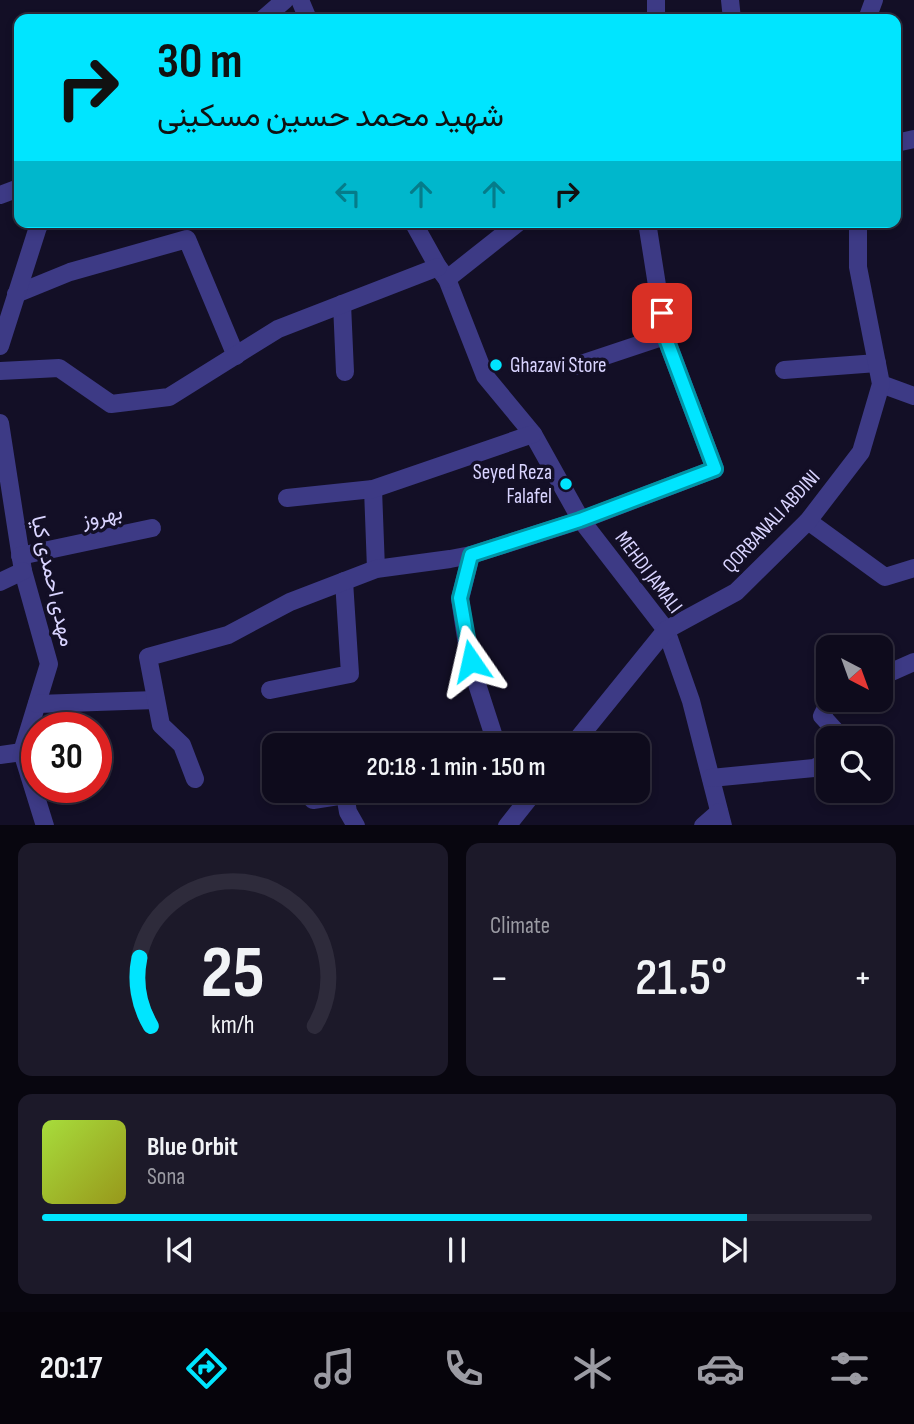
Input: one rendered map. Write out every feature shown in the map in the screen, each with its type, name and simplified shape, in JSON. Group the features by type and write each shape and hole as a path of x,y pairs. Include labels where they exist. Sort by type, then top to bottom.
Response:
{"street":[{"path":"269,14 285,0"},
{"path":"0,345 38,228"},
{"name":"MEHDI JAMALI","path":"417,228 443,273 485,376 533,434 580,520 666,630 691,701 721,819"},
{"path":"0,371 60,368 111,404 169,397 278,329 342,304 443,273 510,228"},
{"path":"195,779 182,746 161,725 148,657 228,635 290,602 376,569 471,555 580,520 715,469 665,336 648,228"},
{"name":"QORBANALI ABDINI","path":"583,733 666,630 736,592 808,521 861,452 881,384 858,267 858,228"},
{"path":"16,294 71,271 187,239 236,356"},
{"path":"342,304 345,372"},
{"path":"575,366 665,336"},
{"path":"784,370 877,363"},
{"path":"881,384 914,396"},
{"name":"مهدی احمدی کیا","path":"0,423 22,564 49,664 34,712"},
{"path":"287,498 373,489 533,434"},
{"path":"373,489 376,569"},
{"path":"808,521 885,576 914,568"},
{"name":"بهروز","path":"0,582 22,564 152,528"},
{"path":"471,555 460,598 467,645 493,733"},
{"path":"270,690 350,674 344,581"},
{"path":"893,671 914,662"},
{"path":"37,704 156,700"},
{"path":"824,712 822,716 831,726"},
{"path":"0,755 21,752"},
{"path":"711,778 816,767"},
{"path":"38,803 45,825"},
{"path":"348,803 348,813 356,825"},
{"path":"507,825 525,803"},
{"path":"703,825 721,819"}],"place":[{"name":"Ghazavi Store","path":"496,365"},
{"name":"Seyed Reza Falafel","path":"566,484"}],"route":[{"path":"471,661 460,598 471,555 580,520 715,469 665,336 662,313"}]}
